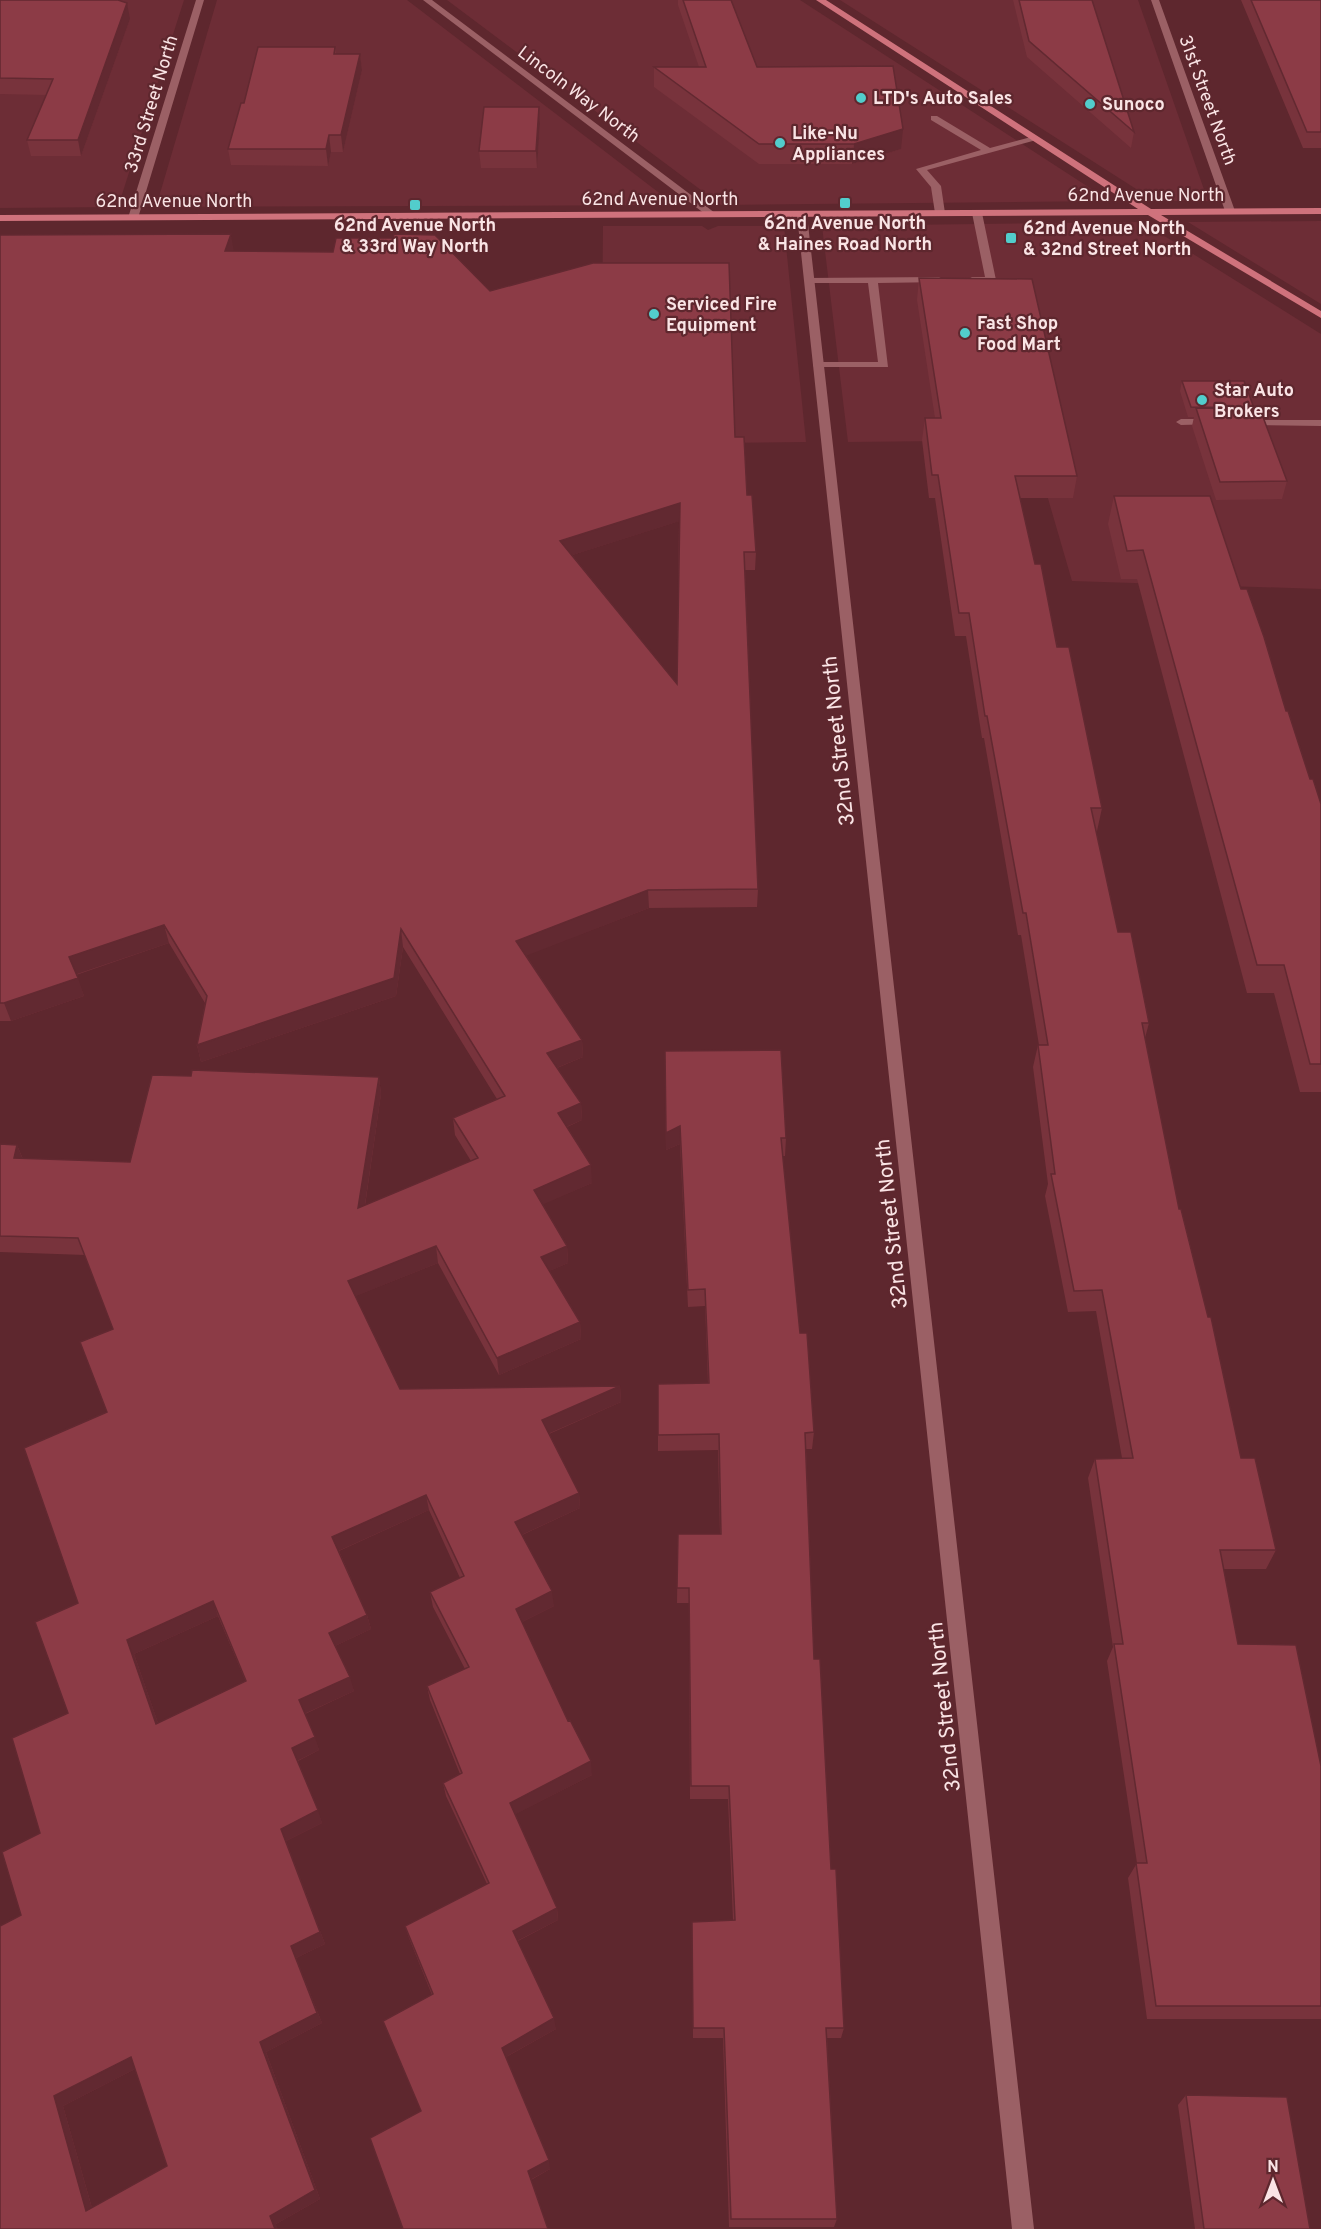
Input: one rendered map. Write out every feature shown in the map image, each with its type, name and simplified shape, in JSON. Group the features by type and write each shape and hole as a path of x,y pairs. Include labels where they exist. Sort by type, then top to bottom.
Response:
{"street":[{"name":"33rd Street North","path":"134,218 201,0"},
{"name":"Lincoln Way North","path":"427,0 712,215"},
{"path":"820,0 1148,211 1321,315"},
{"name":"31st Street North","path":"1155,0 1230,211"},
{"path":"934,118 988,151"},
{"path":"940,213 936,186 921,169 1035,139"},
{"name":"62nd Avenue North","path":"0,218 1321,211"},
{"path":"809,280 991,280 977,213"},
{"name":"32nd Street North","path":"802,215 1023,2229"},
{"path":"818,365 884,365 873,280"},
{"path":"1181,422 1321,423"}],"shaded area":[{"path":"0,0 184,0 118,207 0,208"},
{"path":"217,0 407,0 675,205 156,207"},
{"path":"447,0 800,0 1110,201 721,205"},
{"path":"840,0 1138,0 1208,201 1155,201"},
{"path":"1321,221 1321,304 1188,222"},
{"path":"1142,222 1321,334 1321,589 1072,581 1031,440 848,442 822,226"},
{"path":"603,226 702,226 708,230 718,226 784,226 806,442 601,444"}],"building":[{"path":"0,0 118,0 127,3 78,140 27,140 53,79 0,78"},
{"path":"683,0 731,0 757,67 893,66 903,129 854,144 759,144 654,67 706,67"},
{"path":"1019,0 1092,0 1134,132 1029,41"},
{"path":"1251,0 1321,0 1321,132 1307,132"},
{"path":"258,47 335,47 334,54 360,54 341,135 329,135 326,149 228,149 241,103 244,103"},
{"path":"484,107 539,107 536,151 479,151"},
{"path":"231,234 225,251 333,252 336,238 393,238 394,234 435,235 490,291 593,263 729,263 735,437 744,437 747,495 752,495 756,552 744,552 758,889 648,890 516,941 582,1040 547,1053 581,1103 558,1113 591,1165 534,1190 567,1246 541,1257 580,1322 497,1358 436,1246 348,1281 400,1389 620,1386 542,1420 579,1493 515,1522 552,1591 516,1609 568,1721 570,1720 591,1761 510,1803 557,1908 513,1931 554,2018 502,2048 549,2160 528,2171 548,2229 403,2229 370,2138 421,2111 383,2021 433,1994 405,1926 489,1883 443,1783 462,1773 427,1686 469,1667 430,1592 464,1576 426,1495 332,1537 367,1615 329,1633 350,1677 299,1700 315,1737 292,1748 318,1810 281,1829 320,1932 291,1946 317,2013 260,2042 315,2190 270,2216 275,2229 0,2229 0,1926 21,1915 2,1852 40,1833 12,1738 68,1713 35,1622 78,1603 24,1448 107,1412 80,1342 113,1329 78,1238 0,1236 0,1144 17,1145 14,1158 130,1162 152,1075 191,1076 192,1070 379,1077 358,1208 478,1158 453,1118 505,1096 401,929 394,978 197,1045 207,996 164,925 69,957 78,978 0,1003 0,235","holes":["680,503 677,684 560,541","213,1601 246,1681 156,1724 127,1640","131,2057 167,2166 86,2211 54,2096"]},
{"path":"919,278 1032,279 1077,476 1015,476 1035,564 1041,564 1057,647 1069,647 1102,808 1091,808 1118,932 1131,932 1149,1023 1142,1023 1179,1209 1181,1209 1208,1317 1211,1317 1241,1458 1255,1458 1276,1550 1220,1550 1238,1644 1296,1645 1321,1766 1321,2006 1156,2006 1136,1863 1147,1863 1114,1644 1123,1644 1095,1459 1133,1458 1102,1290 1074,1291 1051,1174 1055,1174 1038,1045 1048,1045 1026,913 1023,913 987,716 985,716 969,613 959,613 938,475 932,475 925,418 941,418"},
{"path":"1182,381 1244,381 1254,408 1191,407"},
{"path":"1196,408 1260,409 1287,481 1220,482"},
{"path":"1114,496 1210,496 1241,589 1247,589 1286,711 1288,711 1310,779 1313,779 1321,804 1321,1064 1310,1064 1284,965 1257,965 1143,550 1127,551"},
{"path":"781,1050 786,1138 781,1138 800,1333 807,1333 814,1432 805,1433 814,1659 820,1659 831,1869 836,1869 844,2028 826,2028 837,2219 731,2219 724,2028 693,2028 692,1922 735,1920 729,1786 691,1786 689,1588 677,1588 678,1534 721,1534 719,1434 658,1435 658,1384 709,1383 705,1289 688,1290 680,1126 666,1133 665,1051"},
{"path":"1186,2095 1287,2097 1310,2229 1204,2229"}],"place":[{"name":"LTD's Auto Sales","path":"861,98"},
{"name":"Sunoco","path":"1090,104"},
{"name":"Like-Nu Appliances","path":"780,143"},
{"name":"62nd Avenue North & Haines Road North","path":"845,203"},
{"name":"62nd Avenue North & 33rd Way North","path":"415,205"},
{"name":"62nd Avenue North & 32nd Street North","path":"1011,238"},
{"name":"Serviced Fire Equipment","path":"654,314"},
{"name":"Fast Shop Food Mart","path":"965,333"},
{"name":"Star Auto Brokers","path":"1202,400"}]}
